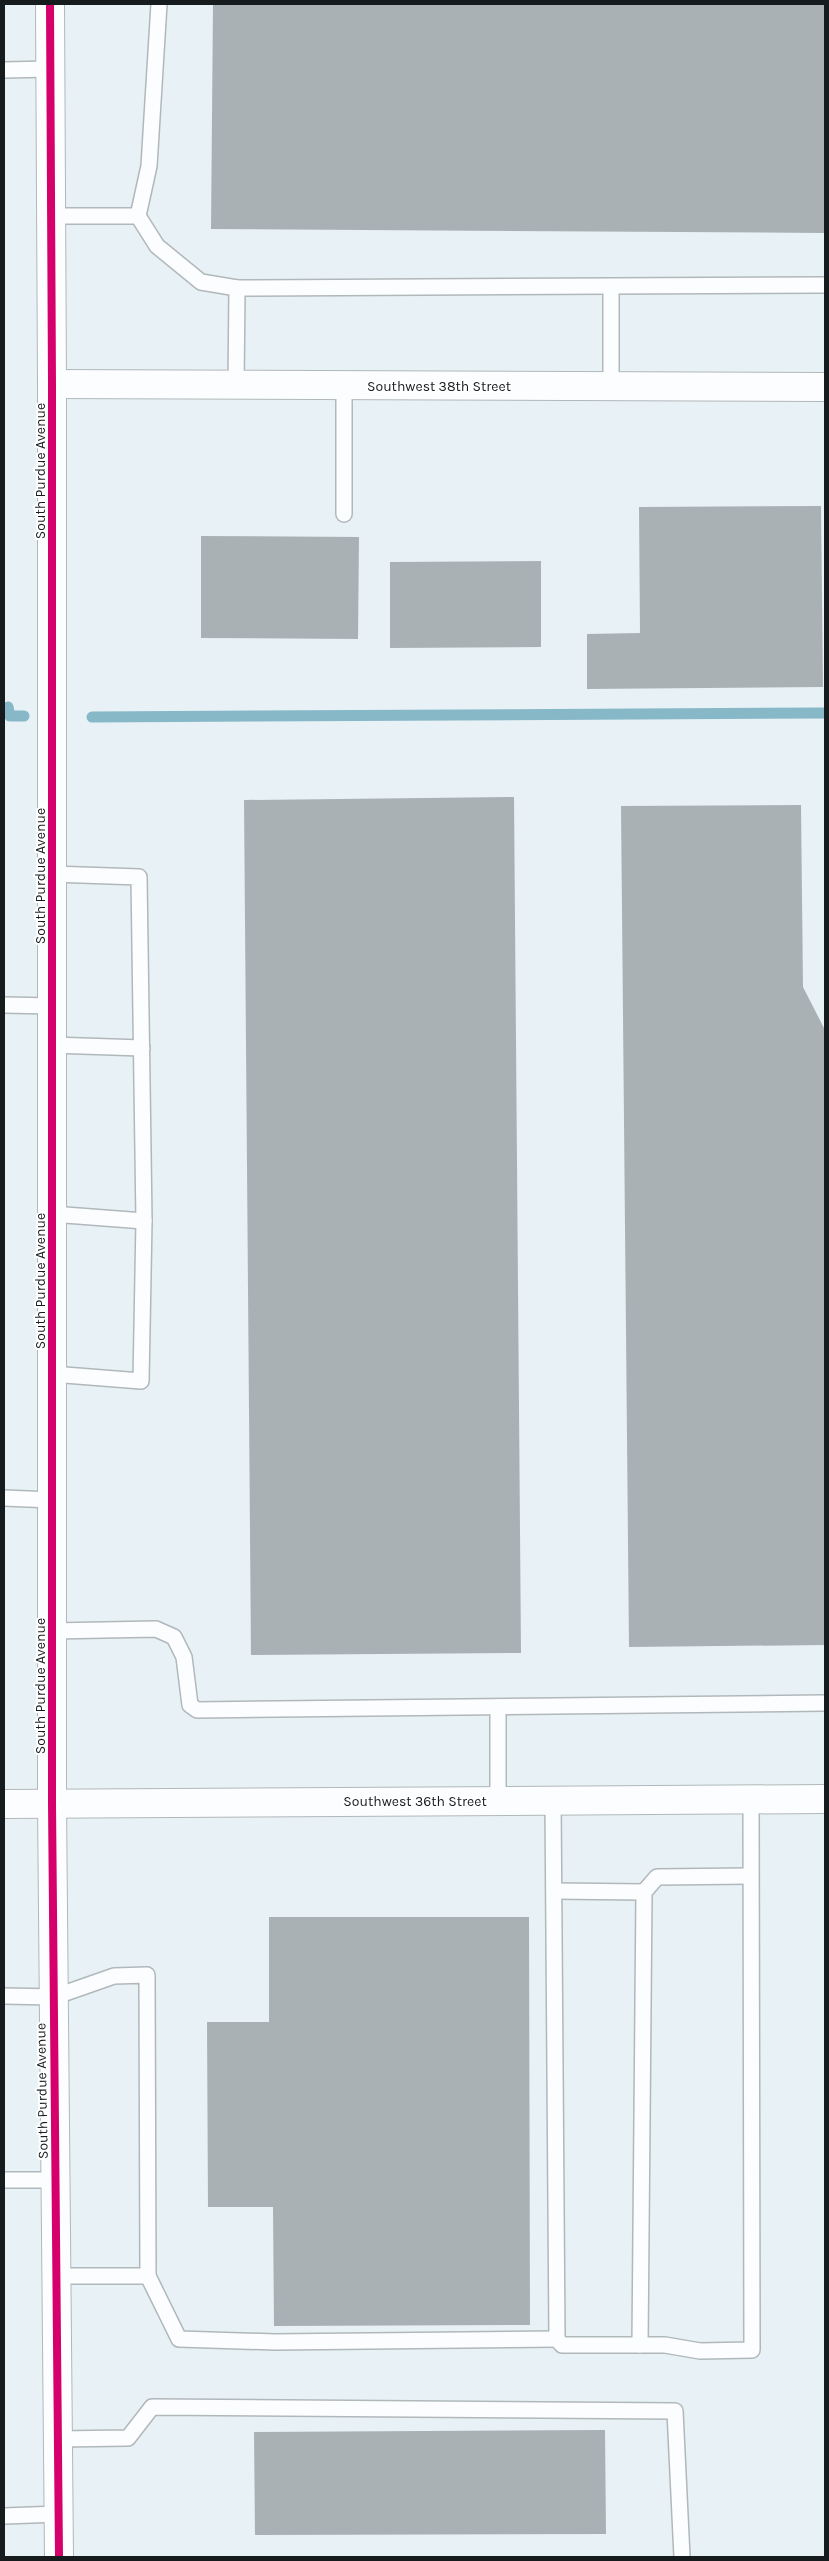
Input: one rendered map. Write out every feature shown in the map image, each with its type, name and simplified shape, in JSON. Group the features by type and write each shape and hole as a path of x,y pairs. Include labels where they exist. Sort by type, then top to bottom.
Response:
{"street":[{"name":"South Purdue Avenue","path":"50,4 52,384 52,1804 59,2557"},
{"name":"Southwest 38th Street","path":"52,384 825,388"},
{"name":"Southwest 36th Street","path":"4,1804 825,1799"}],"lane":[{"path":"160,4 149,166 138,216 157,246 202,282 237,288 825,285"},
{"path":"4,70 50,69"},
{"path":"51,216 138,216"},
{"path":"610,287 610,386"},
{"path":"236,384 237,288"},
{"path":"344,385 344,514"},
{"path":"52,874 139,877 144,1221 141,1381 52,1374"},
{"path":"4,1005 52,1006"},
{"path":"52,1045 142,1048"},
{"path":"52,1214 144,1221"},
{"path":"4,1498 52,1500"},
{"path":"52,1631 156,1629 174,1637 184,1657 190,1705 198,1710 825,1703"},
{"path":"498,1706 498,1800"},
{"path":"553,1800 557,2339 562,2345 665,2345 700,2351 752,2350 751,1799"},
{"path":"640,2345 644,1892 657,1877 750,1876"},
{"path":"554,1891 644,1892"},
{"path":"4,1996 54,1997 114,1976 147,1975 148,2276 179,2339 275,2342 557,2339"},
{"path":"4,2180 56,2180"},
{"path":"56,2276 148,2276"},
{"path":"58,2439 128,2438 152,2407 675,2410 682,2557"},
{"path":"4,2516 59,2514"}],"building":[{"path":"213,4 825,4 825,233 211,229"},
{"path":"821,506 823,687 587,689 587,634 640,633 639,507"},
{"path":"201,536 359,537 358,639 201,638"},
{"path":"541,561 541,647 390,648 390,562"},
{"path":"514,797 521,1653 251,1655 244,800"},
{"path":"801,805 803,987 825,1030 825,1645 629,1647 621,806"},
{"path":"269,1917 529,1917 530,2325 274,2326 273,2207 208,2207 207,2022 269,2022"},
{"path":"605,2430 606,2534 255,2535 254,2432"}],"waterway":[{"path":"8,707 10,716 24,716"},
{"path":"92,717 825,713"}],"cycle path":[{"path":"50,4 52,384 52,1803 59,2557"}]}
